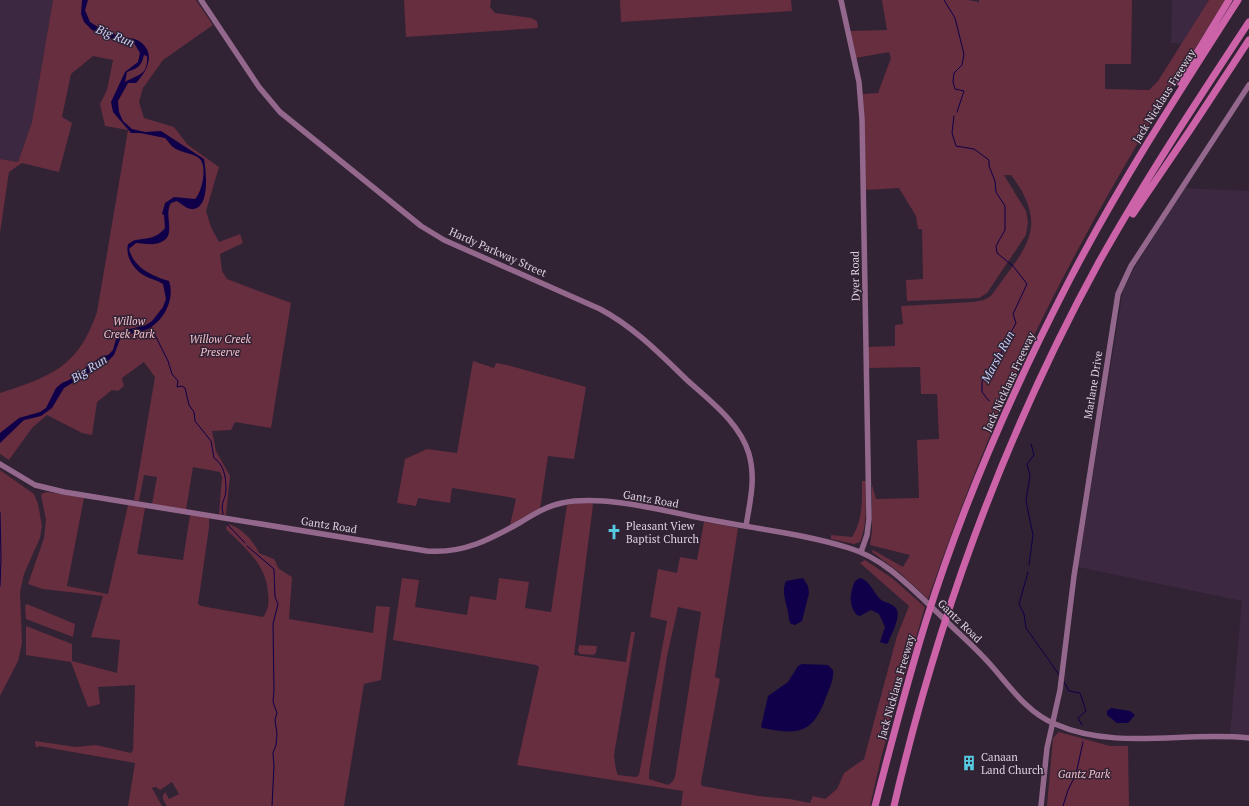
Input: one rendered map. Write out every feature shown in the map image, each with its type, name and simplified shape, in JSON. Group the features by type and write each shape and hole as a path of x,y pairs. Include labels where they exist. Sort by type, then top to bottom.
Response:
{"highway":[{"path":"1159,123 1180,80 1229,0"},
{"name":"Jack Nicklaus Freeway","path":"875,806 897,719 927,618 984,462 1027,367 1070,280 1159,123 1238,0"},
{"path":"894,806 914,725 934,659 981,521 1001,470 1041,380 1113,237 1249,22"},
{"path":"1113,237 1137,208 1249,40"}],"main road":[{"name":"Hardy Parkway Street","path":"201,0 259,87 280,112 421,226 444,240 595,306 623,322 723,413 744,439 752,469 753,484 746,526"},
{"name":"Dyer Road","path":"841,0 859,82 862,119 869,519 867,535 861,552"},
{"name":"Marlane Drive","path":"1042,806 1047,748 1061,680 1076,560 1118,294 1133,262 1249,85"},
{"name":"Gantz Road","path":"0,464 35,485 64,492 427,551 451,551 476,545 491,539 543,509 557,504 579,500 614,503 820,540 861,552 876,560 917,594 988,661 1023,702 1052,723 1086,735 1105,738 1217,736 1249,738"}],"shaded area":[{"path":"0,0 53,0 32,122 18,162 0,159"},
{"path":"1172,0 1209,0 1182,44 1171,43"},
{"path":"1184,188 1249,191 1249,737 1230,734 1242,601 1078,567 1123,290 1135,267"}],"green space":[{"path":"53,0 196,0 213,25 163,60 143,88 139,102 144,118 174,127 188,145 219,167 206,211 211,227 219,242 240,234 243,243 220,254 222,271 227,279 291,303 271,428 235,422 231,430 212,431 216,451 230,476 226,515 219,514 222,477 220,472 193,467 186,510 152,504 157,477 144,475 139,501 134,500 155,377 144,362 122,378 124,386 118,391 112,390 97,402 92,435 82,433 47,415 32,428 9,460 0,454 0,393 34,381 61,367 72,357 90,331 97,312 128,130 105,126 100,104 107,90 113,60 93,56 71,74 62,117 72,123 59,172 22,163 9,172 0,233 0,159 18,162 32,122"},
{"path":"404,0 491,0 490,7 495,13 531,18 537,21 538,28 406,37"},
{"path":"620,0 791,0 792,11 621,22"},
{"path":"882,0 968,0 979,2 979,0 1132,0 1131,64 1105,64 1105,89 1149,90 1158,81 1209,0 1225,0 1144,133 1092,223 1044,314 984,449 928,599 900,573 872,552 873,550 903,567 910,555 870,545 872,530 872,485 876,499 919,498 917,440 939,439 937,394 921,394 920,367 869,368 868,347 895,346 895,325 903,324 901,306 973,302 984,300 991,296 1022,252 1028,238 1031,225 1030,210 1023,194 1011,175 1004,175 1026,211 1028,222 1026,235 987,293 979,298 907,301 906,280 923,279 922,229 918,229 916,216 899,188 865,190 863,94 878,93 891,58 889,52 856,58 850,31 887,30"},
{"path":"473,361 494,368 496,363 507,365 586,387 574,459 548,456 540,509 510,525 516,499 509,497 452,488 450,503 418,498 416,506 397,503 405,459 427,449 457,453"},
{"path":"0,470 34,494 38,504 42,526 40,538 24,574 20,592 22,643 18,661 0,696"},
{"path":"862,481 866,481 866,512 863,535 860,542 854,544 831,539 831,535 852,537 856,531 861,510"},
{"path":"48,492 84,498 67,586 108,594 128,505 145,508 137,554 183,560 190,515 209,518 209,528 198,604 201,606 263,617 267,608 268,593 263,573 253,557 226,529 227,524 232,525 242,531 254,544 259,553 274,559 279,569 292,577 289,619 373,633 376,606 390,607 381,680 364,684 344,806 167,806 163,799 165,792 169,799 179,794 172,782 160,790 156,787 152,788 162,806 128,806 135,763 39,746 36,748 35,741 76,747 96,745 131,753 133,750 135,685 98,687 100,704 88,707 71,662 26,655 26,626 72,644 72,661 117,673 120,640 91,637 103,596 43,589 28,584 44,538 46,520 41,495"},
{"path":"591,503 593,505 574,655 626,662 631,632 635,632 614,755 618,775 636,777 639,775 667,621 650,617 658,569 677,573 680,557 697,560 704,522 738,528 715,677 720,679 701,782 702,786 810,803 813,796 825,799 837,789 844,773 864,759 897,636 909,606 860,563 865,560 892,578 925,607 882,754 870,806 681,806 683,791 517,765 539,667 536,665 393,640 402,578 419,580 415,607 467,615 470,596 496,600 499,578 529,582 525,608 551,612 567,505","holes":["678,607 701,612 675,777 668,785 649,779 667,656"]},
{"path":"27,604 75,624 73,637 26,619 25,606"},
{"path":"579,645 597,646 596,653 593,655 580,654 578,651"},
{"name":"Gantz Park","path":"1059,732 1110,746 1128,746 1129,806 1047,806 1053,738"}],"water":[{"path":"82,0 88,0 85,10 90,22 110,33 139,41 148,51 149,56 147,68 136,83 128,83 118,101 119,112 123,121 132,129 145,132 161,131 204,159 206,189 202,203 197,208 191,209 185,207 177,201 171,203 168,215 169,233 167,238 162,242 154,244 136,243 129,249 131,256 144,270 156,277 169,281 171,294 164,314 148,329 121,337 114,355 107,362 64,388 52,408 41,416 24,420 0,443 0,433 19,418 40,412 46,408 56,388 102,356 108,355 113,350 118,332 146,325 152,321 163,307 166,299 163,284 145,276 134,267 129,258 127,249 128,244 135,240 152,237 162,232 165,228 164,215 162,214 165,203 174,197 195,199 198,196 202,185 204,173 202,162 199,158 195,155 176,149 165,138 140,133 131,133 113,112 111,102 125,72 138,62 140,53 134,43 116,41 92,30 84,22 81,14","holes":["144,55 147,56 146,67 142,74 125,82 127,72 138,66 142,62"]},
{"path":"803,578 808,586 809,593 802,621 795,625 791,624 789,620 784,596 784,586 786,581"},
{"path":"860,578 868,583 882,601 893,605 897,610 898,615 896,625 888,643 886,644 880,642 885,627 879,614 871,610 860,616 857,615 852,607 852,590 855,581"},
{"path":"802,664 828,665 833,670 833,677 830,687 816,718 810,725 795,731 775,730 761,727 768,696 788,682 798,666"},
{"path":"1111,708 1130,711 1135,715 1128,723 1117,723 1107,715 1107,711"}],"waterway":[{"name":"Marsh Run","path":"944,0 955,18 964,54 962,65 954,73 953,82 955,89 964,91 957,112"},
{"name":"Marsh Run","path":"954,116 952,133 956,146 974,149 989,160 989,166 995,181 996,192 1005,206 1005,230 996,246 997,253 1013,266 1027,284 1013,314 1016,323 1003,347 1000,356 992,364 982,382 982,392 989,401"},
{"path":"151,327 168,361 172,374 178,381 177,387 182,386 185,388 189,405 194,412 195,421 211,441 214,458 222,468 225,476 226,489 222,506 223,514"},
{"name":"Marsh Run","path":"1029,565 1033,535 1026,501 1030,475 1027,464 1034,455 1031,444"},
{"name":"Big Run","path":"0,512 0,586"},
{"path":"227,524 245,543"},
{"path":"247,546 274,569 275,597 278,604 273,624 273,702 277,713 275,720 277,734 276,745 273,753 274,766 272,806"},
{"name":"Marsh Run","path":"1028,572 1019,604 1024,614 1026,628 1060,676"},
{"name":"Marsh Run","path":"1064,682 1069,691 1080,693 1086,711 1078,718 1082,725"},
{"name":"Marsh Run","path":"1063,806 1068,790 1076,774 1083,742"}],"place":[{"name":"Pleasant View Baptist Church","path":"614,532"},
{"name":"Canaan Land Church","path":"969,763"}],"park label":[{"name":"Willow Creek Park","path":"129,327"},
{"name":"Willow Creek Preserve","path":"220,345"}]}
